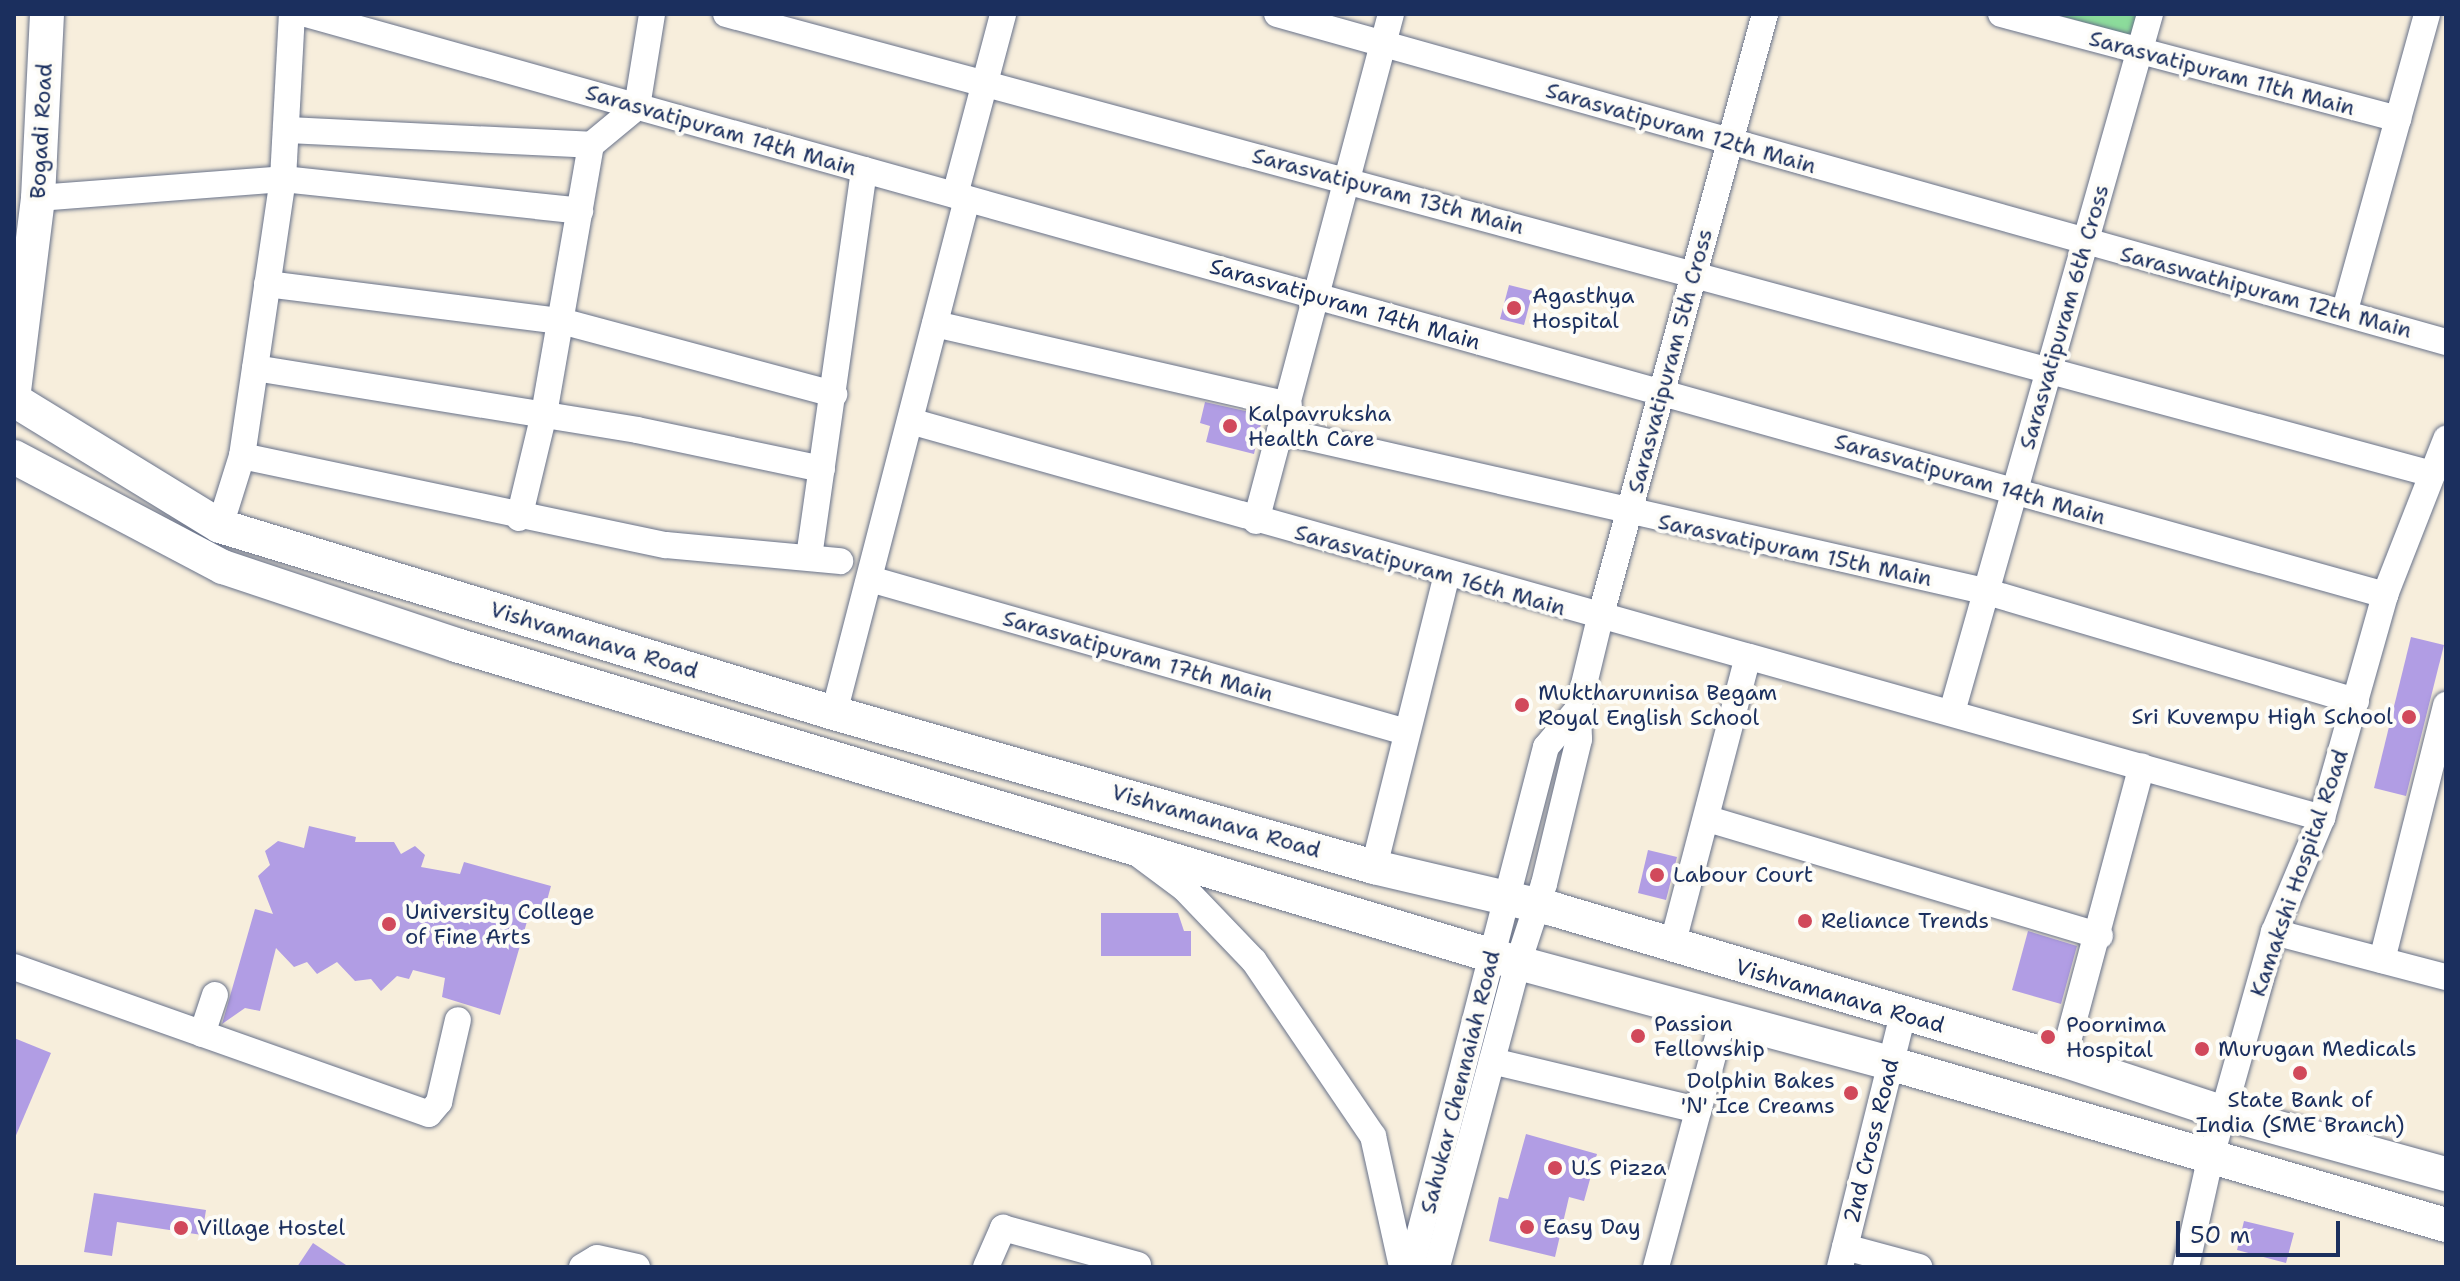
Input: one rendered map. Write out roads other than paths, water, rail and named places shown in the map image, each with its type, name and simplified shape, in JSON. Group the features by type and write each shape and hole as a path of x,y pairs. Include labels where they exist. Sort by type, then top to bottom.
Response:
{"main road":[{"name":"Bogadi Road","path":"15,462 47,197 42,113 47,14"},
{"name":"Vishvamanava Road","path":"21,403 220,526 834,713 1374,867 1520,901 2063,1060 2224,1113 2446,1174"},
{"name":"Vishvamanava Road","path":"15,462 223,567 456,645 1505,959 1722,1022 1889,1063 2210,1160 2446,1225"}],"street":[{"path":"220,526 242,456 283,179 292,14"},
{"name":"Sarasvatipuram 14th Main","path":"306,14 2385,595"},
{"path":"519,518 544,414 591,145 637,107 652,14"},
{"name":"Sarasvatipuram 13th Main","path":"726,14 2432,474"},
{"path":"834,713 935,324 985,83 1003,14"},
{"name":"Sarasvatipuram 12th Main","path":"1277,14 2085,242"},
{"path":"1256,521 1391,14"},
{"name":"Sarasvatipuram 5th Cross","path":"1520,901 1546,747 1578,709 1660,392 1765,14"},
{"name":"Sarasvatipuram 11th Main","path":"2001,14 2398,119"},
{"name":"Sarasvatipuram 6th Cross","path":"1952,712 2150,14"},
{"path":"2345,310 2427,14"},
{"path":"288,130 591,145"},
{"path":"809,557 864,170"},
{"path":"47,197 283,179 580,211"},
{"name":"Saraswathipuram 12th Main","path":"2085,242 2345,310 2446,342"},
{"path":"267,284 561,321 834,394"},
{"path":"935,324 1289,405"},
{"path":"255,368 544,414 822,469"},
{"name":"Sarasvatipuram 16th Main","path":"910,421 1447,575 1952,712 2322,818"},
{"name":"Sarasvatipuram 15th Main","path":"1280,431 1628,514 1984,591 2356,701"},
{"name":"Kamakshi Hospital Road","path":"2186,1267 2210,1160 2274,932 2322,818 2385,595 2446,439"},
{"path":"242,456 519,518 666,545 840,561"},
{"path":"1374,867 1447,575"},
{"name":"Sarasvatipuram 17th Main","path":"870,579 1406,732"},
{"path":"1672,946 1708,819 1748,657"},
{"path":"2382,960 2446,705"},
{"path":"2063,1060 2100,936 2142,766"},
{"path":"1708,819 2100,936"},
{"path":"1125,844 1184,888 1254,961 1373,1136 1402,1267"},
{"name":"Sahukar Chennaiah Road","path":"1411,1267 1520,901"},
{"path":"2274,932 2446,977"},
{"name":"Sahukar Chennaiah Road","path":"1437,1267 1492,1061 1505,959"},
{"path":"14,967 429,1114 439,1102 458,1020"},
{"path":"202,1034 215,995"},
{"name":"2nd Cross Road","path":"1843,1257 1903,1015"},
{"path":"1656,1267 1722,1022"},
{"path":"1492,1061 1698,1110"},
{"path":"986,1267 1003,1228 1140,1266"},
{"path":"1843,1257 1919,1267"},
{"path":"582,1267 597,1258 637,1267"}],"place":[{"name":"Agasthya Hospital","path":"1514,308"},
{"name":"Kalpavruksha Health Care","path":"1230,426"},
{"name":"Muktharunnisa Begam Royal English School","path":"1522,705"},
{"name":"Sri Kuvempu High School","path":"2409,717"},
{"name":"Labour Court","path":"1657,875"},
{"name":"Reliance Trends","path":"1805,921"},
{"name":"University College of Fine Arts","path":"389,924"},
{"name":"Passion Fellowship","path":"1638,1036"},
{"name":"Poornima Hospital","path":"2048,1037"},
{"name":"Murugan Medicals","path":"2202,1049"},
{"name":"State Bank of India (SME Branch)","path":"2300,1073"},
{"name":"Dolphin Bakes 'N' Ice Creams","path":"1851,1093"},
{"name":"U.S Pizza","path":"1555,1168"},
{"name":"Easy Day","path":"1527,1227"},
{"name":"Village Hostel","path":"181,1228"}]}
